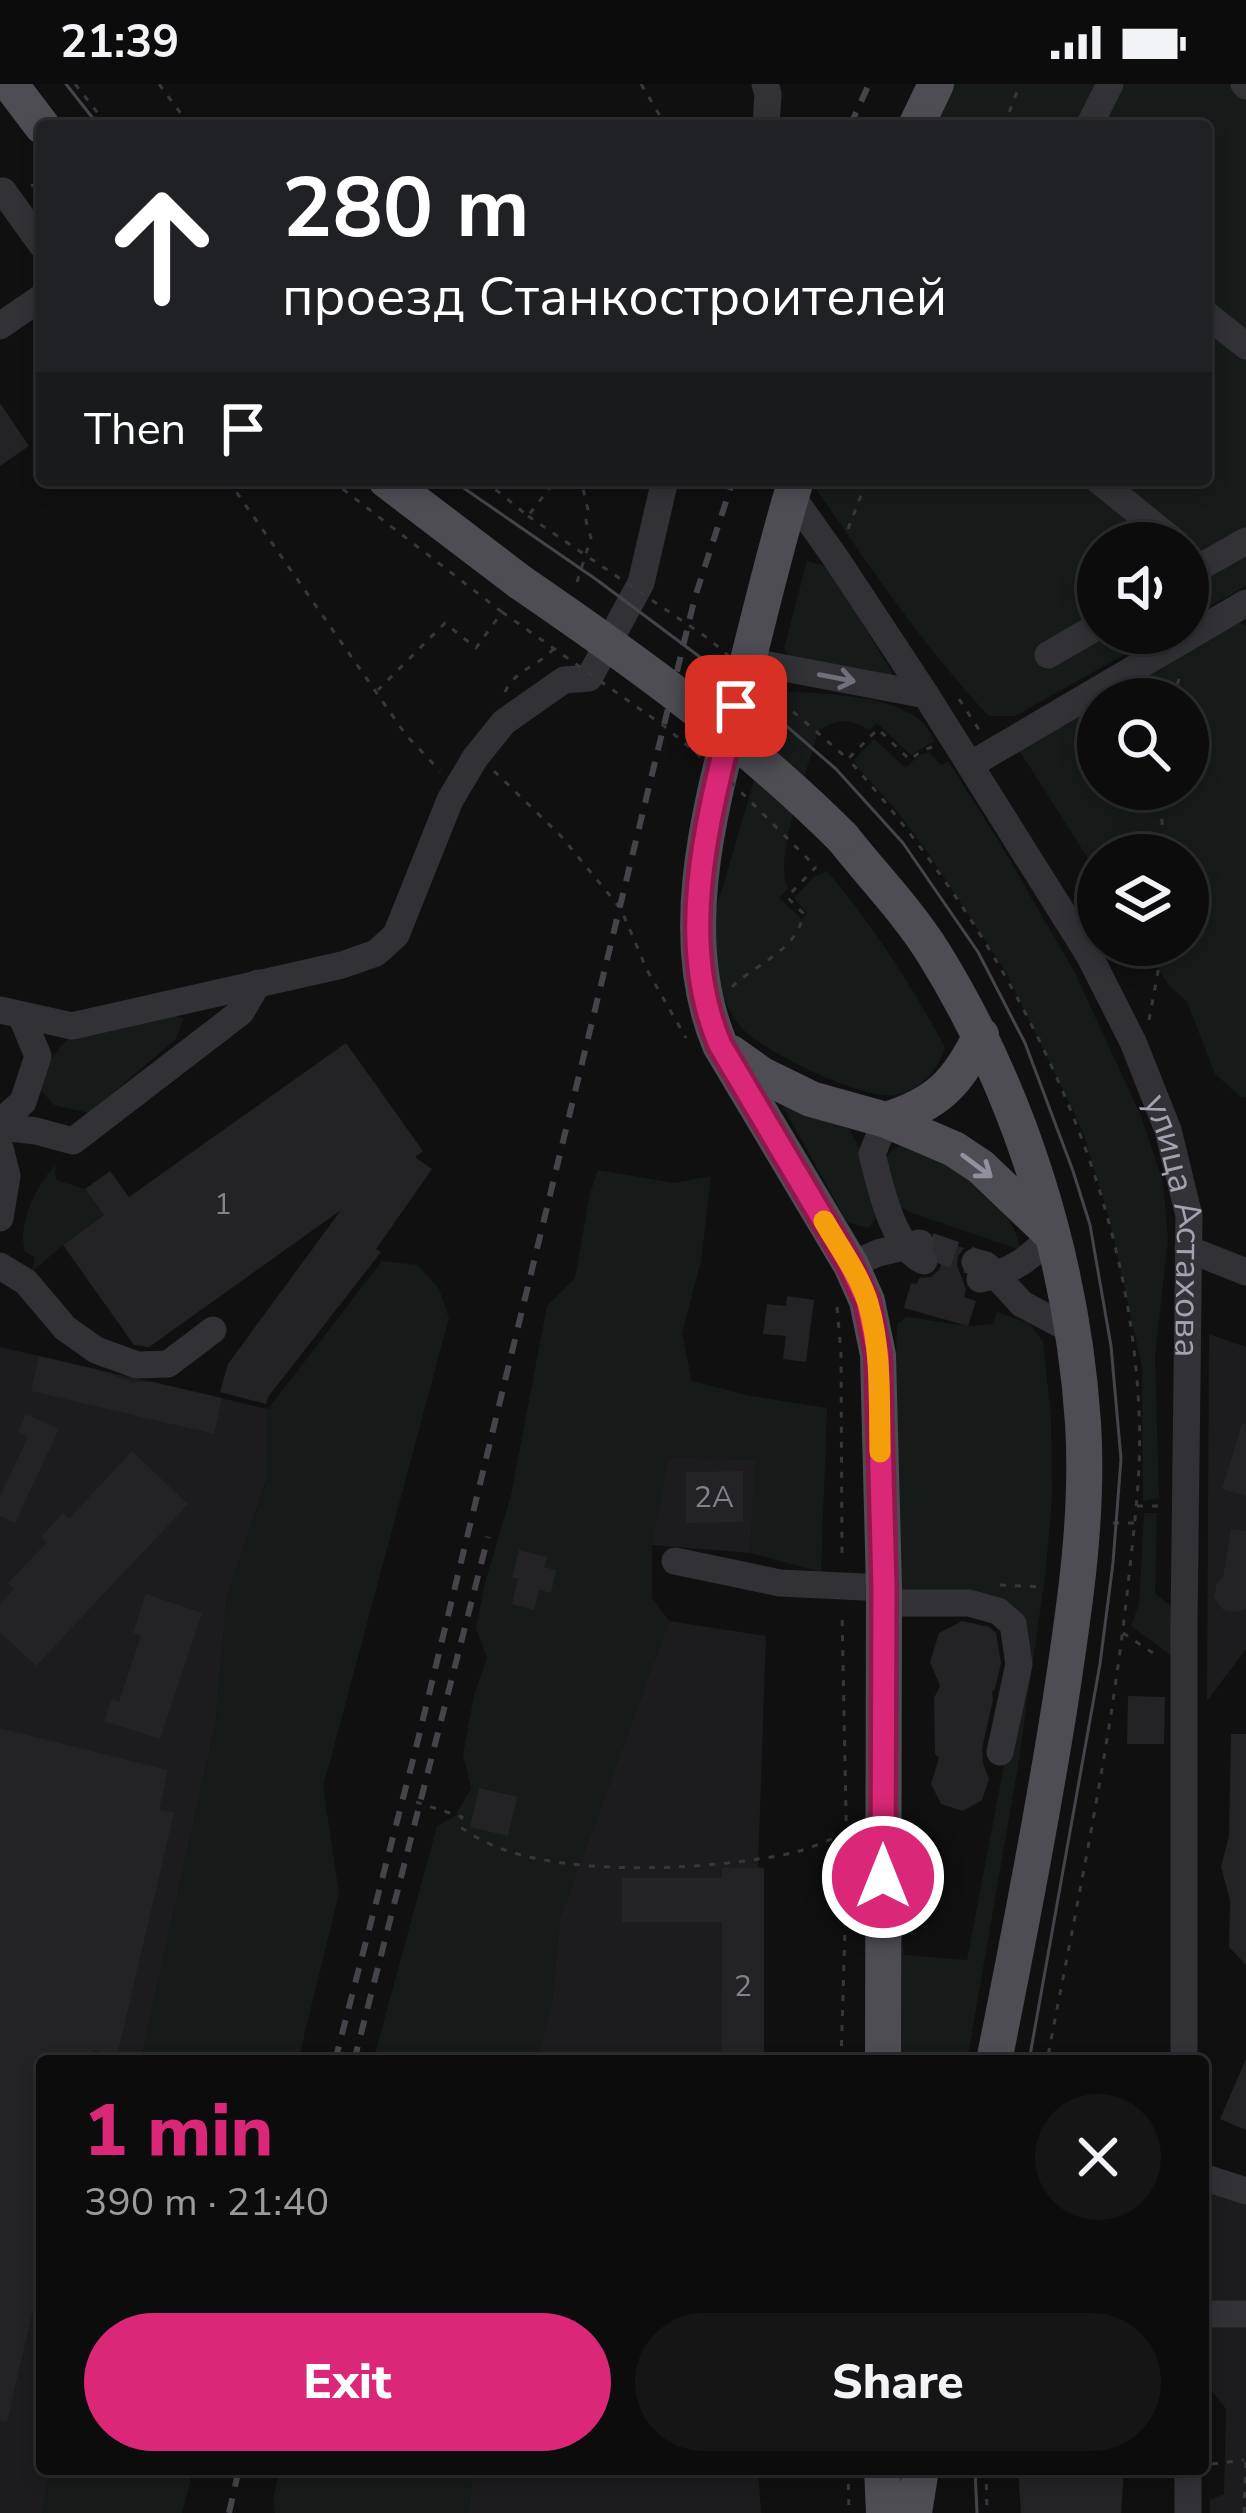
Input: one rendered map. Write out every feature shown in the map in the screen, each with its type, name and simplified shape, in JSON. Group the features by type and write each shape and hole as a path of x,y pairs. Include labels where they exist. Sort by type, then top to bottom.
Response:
{"main road":[{"path":"919,120 936,84"},
{"path":"4,85 36,120"},
{"path":"392,486 511,597 628,656 729,735 843,838 931,948 981,1036 1025,1143 1073,1330 1083,1427 1082,1522 1072,1623 995,2055"},
{"path":"794,488 714,796 698,906 699,1033 850,1265 867,1301 878,1355 883,2055"},
{"path":"699,1033 762,1075 811,1099 886,1120 954,1149 981,1167 1052,1234"},
{"path":"886,1120 917,1110 946,1088 967,1065 981,1036"},
{"path":"883,2475 884,2513"}],"street":[{"path":"765,84 766,120"},
{"path":"1092,120 1110,84"},
{"path":"1,187 36,237"},
{"path":"0,326 36,301"},
{"path":"1212,319 1246,346"},
{"path":"11,1013 72,1026 376,953 396,935 451,800 475,758 504,722 564,680 589,678 641,583 663,486"},
{"path":"1105,486 1150,522"},
{"name":"улица Астахова","path":"794,488 1089,955 1133,1042 1168,1130 1189,1216 1176,2054"},
{"path":"1209,557 1246,541"},
{"path":"970,766 1246,603"},
{"path":"1048,655 1077,638"},
{"path":"748,661 926,695"},
{"path":"0,1125 73,1141 241,1012 258,983"},
{"path":"0,1125 23,1102 38,1056 11,1013"},
{"path":"850,1265 878,1253 920,1251 890,1214 872,1154 886,1120"},
{"path":"0,1148 7,1176 0,1218"},
{"path":"1052,1234 1034,1257 981,1271 1022,1304 1073,1330"},
{"path":"1188,1249 1246,1272"},
{"path":"0,1266 26,1282 65,1328 96,1350 137,1365 168,1364 213,1330"},
{"path":"675,1561 780,1583 842,1586 998,1611 1012,1624 1018,1664 1000,1752"},
{"path":"1209,2179 1246,2191"},
{"path":"1209,2311 1246,2314"},
{"path":"1188,2475 1188,2513"}],"path":[{"path":"75,84 103,120"},
{"path":"159,84 186,120"},
{"path":"640,84 662,120"},
{"path":"1006,120 1021,84"},
{"path":"232,486 406,735 444,775 475,758 492,769 560,836 621,909 647,970 699,1033 734,983 801,930 803,913 787,897 816,867 731,782 511,597 340,486"},
{"path":"491,486 709,639 848,759 878,729 903,754"},
{"path":"528,516 551,486"},
{"path":"836,557 865,486"},
{"path":"376,692 445,622 476,648 511,597"},
{"path":"1148,1028 1158,966"},
{"path":"836,1303 841,1353 846,1833 841,2055"},
{"path":"1136,1506 1175,1507"},
{"path":"1106,1522 1135,1523"},
{"path":"416,1802 462,1817 460,1827 491,1845 534,1858 603,1868 759,1858 796,1852 846,1833"},
{"path":"1209,2465 1246,2460 1244,2513"},
{"path":"848,2475 849,2513"},
{"path":"986,2475 987,2513"}],"shaded area":[{"path":"951,84 1246,84 1246,586 1209,607 1209,522 1077,522 1077,654 1126,654 1015,716 989,716 895,601 814,486 1212,486 1212,120 933,120"},
{"path":"807,561 829,567 892,673 890,679 791,662 784,648"},
{"path":"1240,622 1246,626 1246,1097 1215,1074 1187,1002 1156,966 1209,966 1209,834 1077,834 1077,841 1019,750 1077,715 1077,810 1209,810 1209,678 1141,678 1183,654 1209,654 1209,640"},
{"path":"782,691 877,701 911,714 935,741 911,755 877,723 870,730 839,721 819,730 788,835 784,875 788,888 779,898 802,919 807,913 794,898 815,876 827,871 891,956 945,1047 927,1078 904,1093 880,1095 861,1090 817,1074 757,1041 740,1026 718,982 711,946 713,916"},
{"path":"874,739 906,768 929,752 941,765 948,761 1075,973 1141,1116 1163,1182 1168,1239 1155,1356 1159,1498 1143,1501 1142,1367 1110,1222 1083,1132 1006,972 926,850 856,765 855,759"},
{"path":"160,1013 184,1018 176,1039 89,1113 54,1105 37,1086 56,1052 77,1032 103,1022"},
{"path":"782,1105 849,1129 878,1193 876,1218 868,1228 847,1222"},
{"path":"907,1142 924,1142 982,1190 1008,1219 1020,1250 918,1215 894,1202 880,1165 892,1150"},
{"path":"55,1165 56,1180 85,1189 104,1215 31,1273 35,1257 25,1252 26,1218 35,1194"},
{"path":"598,1170 674,1183 711,1176 701,1261 682,1334 692,1381 827,1408 821,1572 750,1553 755,1460 668,1458 652,1545 652,1598 669,1621 560,1918 552,1999 538,2055 375,2055 437,1826 455,1816 471,1788 463,1755 474,1695 487,1658 476,1628 485,1583 511,1495 547,1306 575,1278"},
{"path":"382,1261 418,1265 439,1289 449,1318 323,1787 339,1893 299,2055 142,2055 216,1721 227,1597 267,1480 268,1409"},
{"path":"997,1312 1029,1323 1043,1342 1051,1417 1052,1498 1046,1569 968,2055 894,2055 894,1822 904,1955 967,1960 1027,1644 1022,1625 898,1591 897,1324 907,1317 968,1326 993,1324"},
{"path":"1209,1334 1246,1347 1246,1649 1207,1701"},
{"path":"0,1347 268,1409 267,1479 227,1597 216,1721 142,2055 36,2055 36,2475 50,2475 42,2513 0,2513"},
{"path":"668,1457 756,1460 750,1553 652,1545"},
{"path":"1144,1513 1157,1513 1155,1593 1175,1609 1173,1657 1131,1626 1139,1604"},
{"path":"669,1621 766,1636 758,1867 764,1868 764,2055 538,2055 552,1999 560,1918"},
{"path":"1209,2189 1246,2203 1246,2513 1210,2513 1210,2500 1224,2494 1226,2409 1212,2391"},
{"path":"50,2475 192,2475 182,2513 42,2513"},
{"path":"279,2475 473,2475 468,2513 275,2513"},
{"path":"473,2475 758,2475 761,2513 468,2513"}],"building":[{"path":"0,403 29,446 0,466"},
{"path":"346,1043 423,1151 415,1157 432,1169 376,1249 381,1252 266,1404 220,1392 228,1364 341,1210 149,1347 134,1345 63,1245 104,1215 85,1189 110,1171 129,1197"},
{"path":"938,1240 964,1248 957,1265 964,1297 976,1301 968,1326 904,1308 911,1283 940,1269"},
{"path":"787,1296 814,1300 806,1362 783,1359 786,1336 763,1334 767,1304 786,1306"},
{"path":"39,1356 132,1382 153,1382 222,1398 214,1434 31,1391"},
{"path":"26,1414 59,1429 15,1523 0,1516 0,1496 28,1437 18,1432"},
{"path":"1242,1424 1246,1424 1246,1496 1222,1489"},
{"path":"132,1451 188,1504 36,1666 0,1632 0,1604 14,1589 8,1583 46,1543 41,1537 63,1513 69,1519"},
{"path":"743,1471 743,1522 686,1523 686,1472"},
{"path":"1231,1529 1246,1531 1246,1609 1236,1612 1222,1609 1214,1597 1223,1578"},
{"path":"519,1550 547,1557 544,1567 556,1570 551,1593 539,1590 534,1610 512,1604"},
{"path":"146,1594 202,1613 160,1739 104,1721 112,1699 119,1702 141,1636 133,1633"},
{"path":"962,1621 996,1633 1001,1663 982,1748 989,1779 982,1800 963,1811 941,1804 931,1784 939,1758 935,1754 934,1698 940,1686 930,1662 939,1633"},
{"path":"1128,1696 1165,1697 1164,1744 1127,1744"},
{"path":"0,1728 168,1770 159,1810 174,1813 117,2055 94,2050 93,2055 36,2055 36,2297 7,2422 0,2421"},
{"path":"1231,1734 1246,1734 1246,1965 1229,1947 1230,1900 1221,1867 1229,1836"},
{"path":"479,1788 517,1797 508,1836 470,1827"},
{"path":"722,1868 764,1868 764,2055 721,2055 722,1922 622,1922 622,1878 722,1878"},
{"path":"1246,2059 1246,2130 1220,2119"},
{"path":"1018,2475 1124,2475 1121,2513 1021,2513"}],"tunnel":[{"path":"929,1246 975,1262"}],"tram line":[{"path":"66,84 94,120"},
{"path":"461,486 752,696 836,769 903,843 978,952 1025,1043 1073,1171 1090,1225 1111,1346 1121,1459 1100,1664 1030,2055"},
{"path":"975,2475 977,2513"}],"railway":[{"path":"853,120 869,84"},
{"path":"337,2055 415,1752 695,597 731,486"},
{"path":"356,2055 488,1537"},
{"path":"229,2513 238,2475"}],"slow traffic":[{"path":"824,1221 867,1301 878,1355 880,1452"}],"route":[{"path":"736,706 714,796 698,906 698,967 709,1020 720,1045 850,1265 867,1301 878,1355 884,1588 883,1877"}]}
